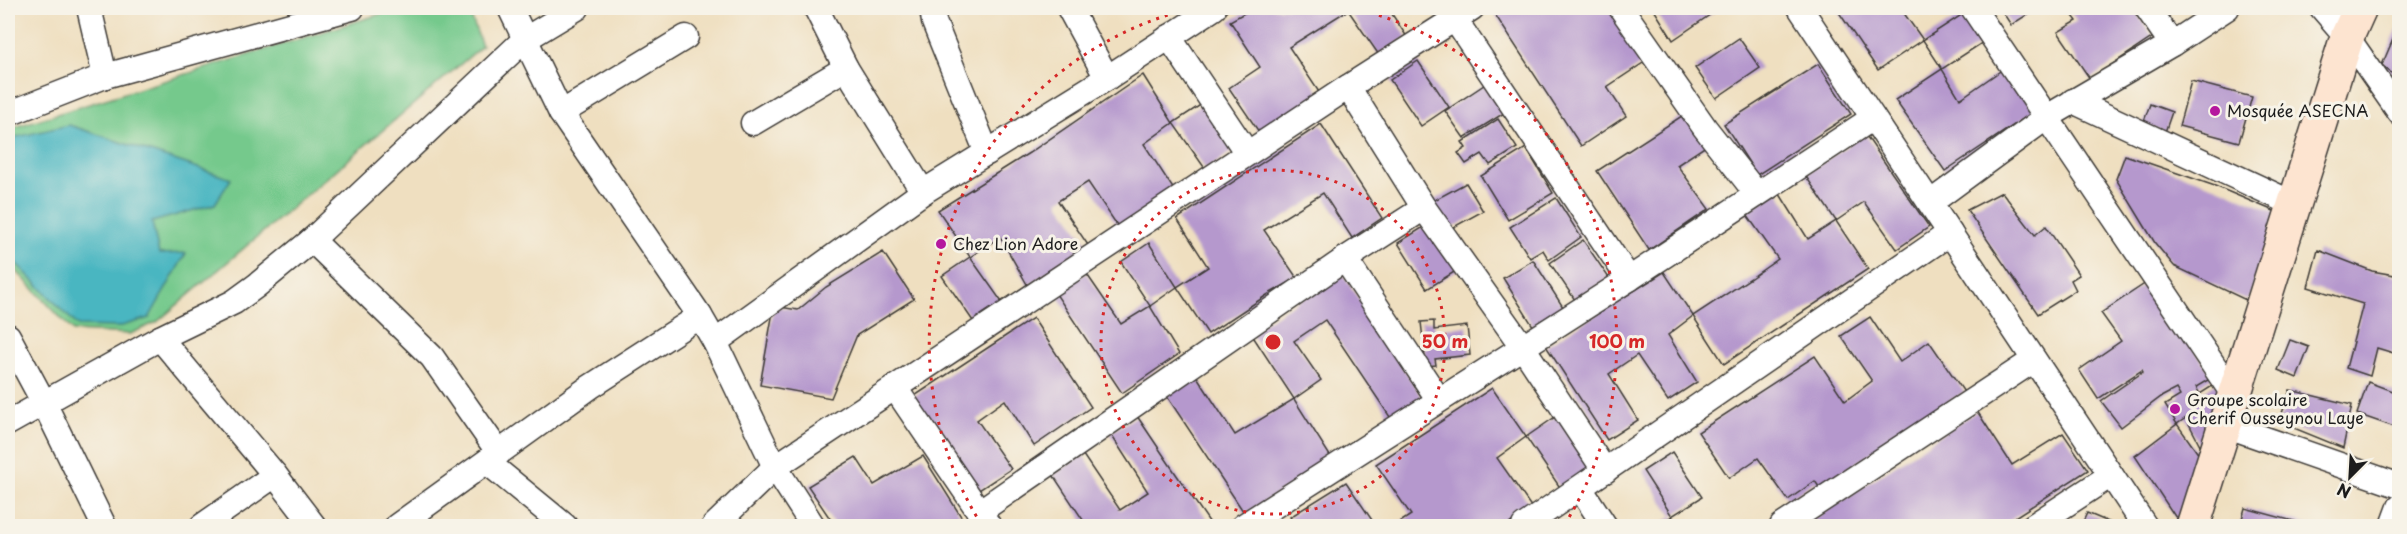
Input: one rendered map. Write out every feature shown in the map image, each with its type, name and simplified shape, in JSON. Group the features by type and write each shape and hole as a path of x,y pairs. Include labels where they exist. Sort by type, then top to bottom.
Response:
{"main road":[{"path":"2193,526 2347,37 2360,8"}],"street":[{"path":"89,8 105,76"},
{"path":"8,114 105,76 352,8"},
{"path":"510,8 561,113 700,316 715,342 775,467 813,526"},
{"path":"8,423 160,338 234,302 312,240 524,40 577,8"},
{"path":"816,8 846,68 923,192"},
{"path":"932,8 934,22 987,153"},
{"path":"1069,8 1107,78"},
{"path":"715,342 923,192 1107,78 1214,8"},
{"path":"1621,8 1705,128 1757,194"},
{"path":"1800,8 2145,526"},
{"path":"1973,8 2047,117 2230,411 2400,486"},
{"path":"2147,8 2172,44"},
{"path":"1930,203 2047,117 2172,44 2227,8"},
{"path":"2322,8 2347,37 2400,113"},
{"path":"714,526 775,467 1247,153 1463,13 1629,279"},
{"path":"561,113 686,37"},
{"path":"1168,37 1247,153"},
{"path":"753,123 846,68"},
{"path":"1348,87 1424,208 1522,346 1605,471"},
{"path":"2073,102 2294,204"},
{"path":"1243,526 1629,279 1873,118"},
{"path":"895,388 984,519 1345,259 1424,208"},
{"path":"1524,526 1950,233"},
{"path":"312,240 432,357 493,457 565,526"},
{"path":"1345,259 1439,400"},
{"path":"397,526 590,387 700,316"},
{"path":"8,336 44,403 104,526"},
{"path":"160,338 275,475 314,526"},
{"path":"1782,526 2034,360"},
{"path":"202,526 275,475"},
{"path":"2033,526 2111,475"},
{"path":"1580,488 1605,526"},
{"path":"2393,526 2400,507"}],"green space":[{"path":"400,8 468,8 482,46 157,322 130,334 73,331 8,262 8,129"}],"water":[{"path":"69,125 231,179 215,204 152,222 159,254 186,253 149,318 118,327 78,326 13,260 8,249 8,139"}],"building":[{"path":"1253,8 1388,8 1407,37 1379,55 1348,10 1289,47 1321,95 1261,135 1229,88 1260,67 1230,21"},
{"path":"1430,8 1452,8 1438,18"},
{"path":"1502,8 1620,8 1649,59 1607,87 1626,116 1581,146 1494,13"},
{"path":"1653,8 1716,8 1717,10 1673,40"},
{"path":"1836,8 1910,8 1903,12 1923,40 1878,70"},
{"path":"2000,8 2038,8 2011,25"},
{"path":"2067,8 2133,8 2153,37 2090,79 2058,32 2077,21"},
{"path":"1969,10 1988,39 1942,69 1923,40"},
{"path":"2400,23 2400,75 2396,77 2382,65"},
{"path":"1739,38 1760,68 1716,98 1695,68"},
{"path":"1418,61 1449,107 1421,126 1390,80"},
{"path":"1818,64 1851,114 1757,175 1724,124"},
{"path":"2006,67 2036,110 1945,171 1895,100 1942,69 1960,99"},
{"path":"1143,75 1173,123 1144,144 1174,190 1119,228 1088,182 1058,201 1088,245 1028,286 1000,237 970,257 938,210 1029,153"},
{"path":"1490,81 1509,110 1464,138 1445,111"},
{"name":"Mosquée ASECNA","path":"2191,81 2252,97 2239,142 2179,126"},
{"path":"1205,102 1235,149 1206,170 1173,123"},
{"path":"2150,104 2172,112 2165,132 2143,124"},
{"path":"1688,112 1709,144 1677,165 1709,209 1649,250 1597,171"},
{"path":"1498,119 1517,148 1490,165 1482,154 1466,164 1458,153 1466,148 1462,142"},
{"path":"1321,124 1382,218 1352,238 1323,193 1264,230 1297,278 1208,334 1177,287 1208,267 1177,219"},
{"path":"1865,134 1929,227 1897,249 1864,202 1836,221 1805,175"},
{"path":"1526,148 1553,193 1508,220 1481,176"},
{"path":"2125,155 2215,186 2281,214 2248,301 2174,266 2155,243 2116,179"},
{"path":"1466,183 1483,211 1443,233 1429,203"},
{"path":"1778,191 1808,239 1836,221 1868,269 1724,364 1693,316 1778,259 1745,212"},
{"path":"2002,192 2035,235 2046,226 2079,275 2071,280 2076,290 2038,314 1967,210"},
{"path":"1556,198 1581,237 1549,260 1543,250 1530,258 1510,227"},
{"path":"1430,223 1459,269 1427,289 1398,243"},
{"path":"1583,240 1609,278 1575,300 1550,263"},
{"path":"1149,243 1177,287 1150,306 1121,262"},
{"path":"2318,250 2372,271 2400,276 2400,355 2377,348 2370,376 2346,368 2363,304 2308,287"},
{"path":"883,252 914,299 857,335 831,398 760,385 774,306 798,310 826,287"},
{"path":"970,257 1004,305 975,324 942,276"},
{"path":"1533,260 1563,307 1533,326 1503,278"},
{"path":"1664,272 1693,316 1668,335 1697,382 1668,401 1637,355 1609,374 1638,420 1607,440 1546,346"},
{"path":"1086,273 1121,324 1150,306 1179,354 1122,393 1056,294"},
{"path":"1342,273 1423,399 1392,420 1325,320 1294,341 1321,380 1294,399 1250,332"},
{"path":"2149,281 2213,377 2196,387 2200,394 2217,383 2223,393 2202,449 2186,418 2177,424 2165,405 2180,396 2176,389 2161,397 2121,427 2101,401 2143,372 2142,370 2098,399 2079,370 2121,341 2101,313"},
{"path":"1870,317 1900,362 1929,341 1964,392 1819,487 1815,481 1788,500 1758,458 1729,478 1698,432 1815,356 1845,401 1872,381 1841,336"},
{"path":"1033,318 1091,407 1034,446 1005,400 977,420 1011,469 976,492 913,397"},
{"path":"1434,321 1434,330 1467,326 1470,355 1435,359 1436,365 1426,366 1421,322"},
{"path":"2290,340 2309,347 2297,378 2278,370"},
{"path":"1194,372 1235,435 1294,399 1332,459 1245,514 1164,392"},
{"path":"2368,382 2400,394 2400,429 2357,414"},
{"path":"1492,388 1526,437 1497,458 1532,508 1506,526 1394,526 1411,515 1376,464"},
{"path":"2290,390 2352,405 2343,448 2279,422"},
{"path":"1977,411 2012,465 2063,433 2088,470 2001,526 1804,526"},
{"path":"1558,415 1595,471 1563,492 1526,437"},
{"path":"1137,416 1212,526 1087,526 1053,475 1083,455 1120,510 1148,492 1110,433"},
{"path":"2177,424 2199,455 2178,521 2135,456"},
{"path":"1672,452 1702,497 1672,516 1643,471"},
{"path":"923,456 967,526 835,526 808,486 856,457 874,485"},
{"path":"1346,482 1376,526 1296,526 1290,517"},
{"path":"2245,508 2312,526 2240,526"},
{"path":"2087,513 2118,526 2081,526"},
{"path":"1672,516 1679,526 1657,526"}],"place":[{"name":"Mosquée ASECNA","path":"2215,111"},
{"name":"Chez Lion Adore","path":"941,244"},
{"name":"Groupe scolaire Cherif Ousseynou Laye","path":"2175,409"}]}
